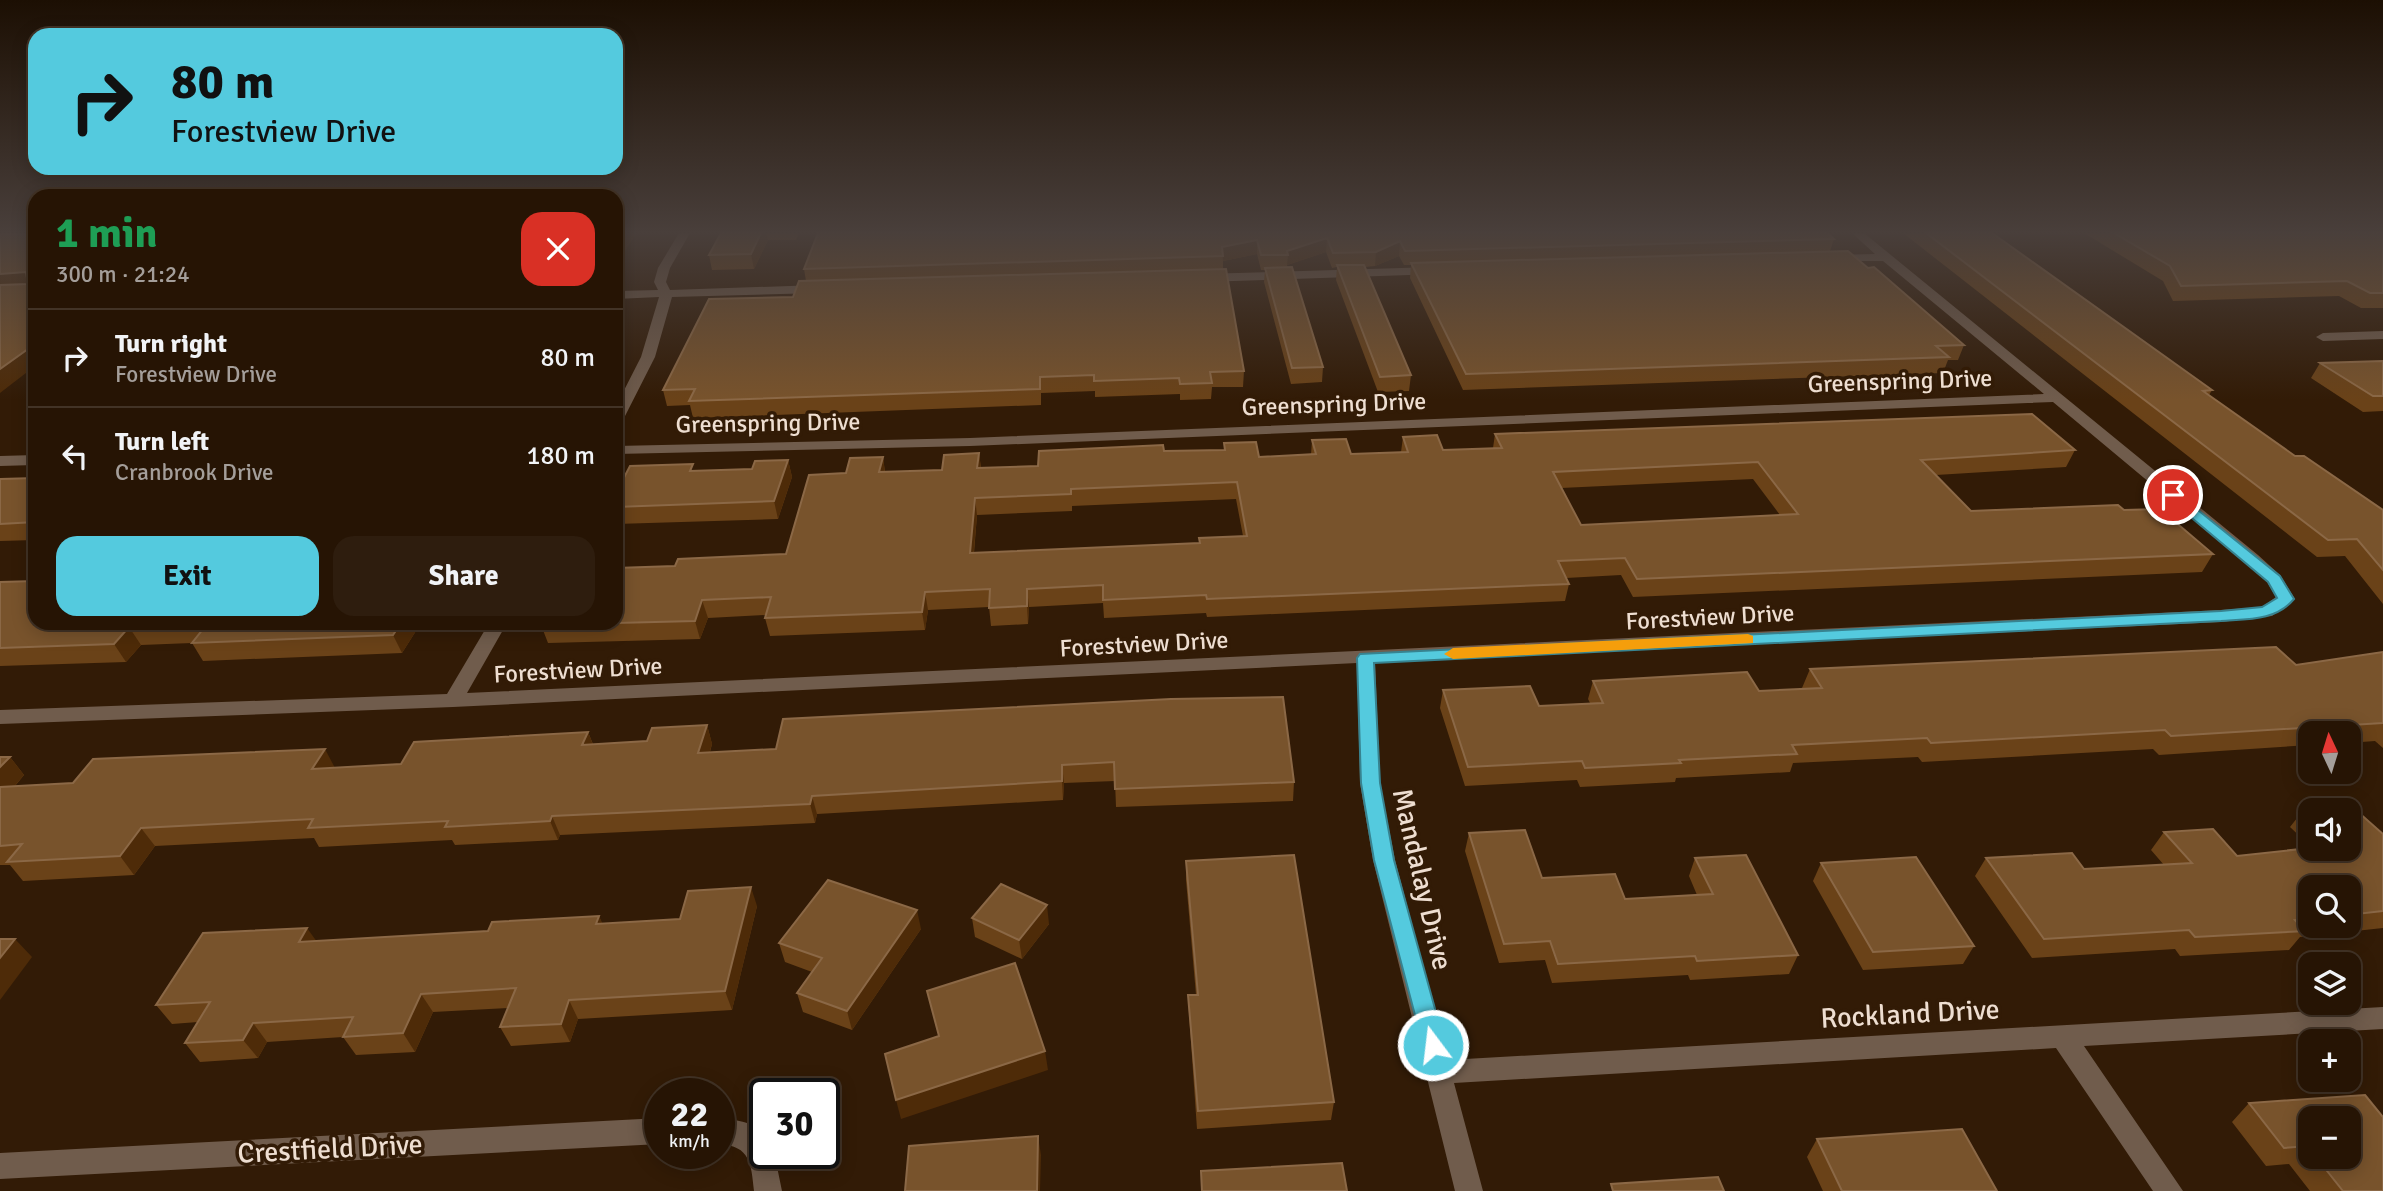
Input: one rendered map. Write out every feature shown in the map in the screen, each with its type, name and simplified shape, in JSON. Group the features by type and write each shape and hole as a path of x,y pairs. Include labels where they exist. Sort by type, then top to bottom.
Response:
{"street":[{"path":"623,406 648,357 666,294 663,289"},
{"path":"623,295 830,289"},
{"path":"1923,289 2053,398"},
{"path":"2323,337 2383,335"},
{"name":"Greenspring Drive","path":"623,450 970,442 2053,398"},
{"name":"Forestview Drive","path":"0,717 453,700 2221,616 2266,612 2286,599 2274,579 2252,559 2053,398"},
{"path":"0,461 28,460"},
{"path":"453,700 494,630"},
{"name":"Mandalay Drive","path":"1366,658 1372,796 1384,860 1469,1191"},
{"name":"Rockland Drive","path":"1440,1072 2383,1018"},
{"path":"2062,1035 2169,1191"},
{"name":"Crestfield Drive","path":"0,1166 644,1132"},
{"path":"735,1132 753,1141 764,1158 768,1191"}],"building":[{"path":"0,289 28,289 28,349 0,369"},
{"path":"796,289 1229,289 1244,371 1210,372 1212,383 1180,384 1179,378 1094,381 1094,375 1040,377 1040,389 689,401 695,389 663,390 709,299 793,297"},
{"path":"1271,289 1299,289 1323,367 1292,368"},
{"path":"1346,289 1374,289 1411,375 1380,377"},
{"path":"1424,289 1899,289 1964,345 1936,346 1949,357 1466,374"},
{"path":"1999,289 2070,289 2212,390 2203,391 2295,456 2304,456 2383,510 2383,570 2357,539 2328,540"},
{"path":"2362,289 2383,289 2383,293 2370,293"},
{"path":"2383,361 2383,396 2373,396 2320,363"},
{"path":"2032,414 2075,450 1921,460 1971,511 2118,505 2124,510 2160,509 2213,554 1637,579 1625,558 1558,561 1569,584 1207,599 1206,595 1103,600 1103,585 1027,589 1027,606 989,608 990,589 925,592 922,612 765,618 771,597 702,600 695,621 623,623 623,568 675,566 678,559 786,554 809,475 846,473 850,458 883,457 879,472 942,470 944,455 979,453 977,468 1038,466 1039,451 1163,445 1164,451 1225,450 1224,443 1256,442 1259,457 1316,454 1312,440 1346,439 1351,454 1408,452 1403,437 1437,435 1443,450 1502,448 1495,434","holes":["1758,462 1798,514 1581,525 1553,472","1237,482 1247,536 1199,538 1200,543 970,553 975,498 1071,494 1071,489"]},
{"path":"788,460 774,501 623,507 623,480 630,466 693,464 690,471 752,469 755,461"},
{"path":"28,478 28,522 0,524 0,479"},
{"path":"28,581 28,630 126,630 114,644 0,648 0,582"},
{"path":"202,630 396,630 393,635 192,643"},
{"path":"2276,647 2296,665 2383,652 2383,723 2298,721 2298,728 2171,736 2165,730 1931,743 1927,738 1792,745 1797,754 1679,760 1681,763 1585,768 1582,761 1468,767 1443,690 1530,686 1539,706 1603,703 1593,681 1747,672 1759,691 1822,688 1810,669"},
{"path":"1283,697 1294,782 1115,789 1114,762 1062,765 1062,781 812,796 810,804 552,816 550,821 445,827 448,821 308,828 313,819 141,828 120,856 7,862 22,844 0,846 0,787 73,783 93,759 325,749 312,769 401,764 414,742 588,732 582,745 647,741 652,728 707,725 698,753 776,749 783,719 1171,699"},
{"path":"0,757 10,757 0,767"},
{"path":"2361,815 2383,834 2383,911 2361,914 2361,875 2298,875 2298,920 2295,920 2298,931 2195,937 2189,930 2044,939 1986,858 2072,853 2084,869 2192,863 2164,832 2213,829 2237,856 2298,849 2298,861 2361,861"},
{"path":"1525,830 1542,878 1615,874 1625,899 1713,894 1695,858 1746,855 1798,955 1697,961 1695,956 1558,964 1550,941 1504,944 1469,833"},
{"path":"1294,855 1334,1102 1198,1111 1188,995 1198,995 1186,861"},
{"path":"1916,857 1974,946 1873,952 1821,863"},
{"path":"828,880 917,910 847,1011 797,993 822,958 779,943"},
{"path":"1001,884 1047,905 1019,940 972,918"},
{"path":"751,887 725,991 569,1000 561,1024 500,1027 516,988 421,994 403,1033 343,1037 353,1017 253,1023 243,1040 185,1043 210,1002 156,1005 203,933 307,928 299,942 488,931 492,922 599,916 596,924 680,919 688,891"},
{"path":"0,939 15,939 0,958"},
{"path":"1015,963 1045,1051 896,1100 885,1054 939,1036 927,991"},
{"path":"2365,1095 2383,1117 2383,1191 2343,1191 2326,1169 2361,1169 2361,1106 2298,1106 2298,1147 2284,1148 2249,1103"},
{"path":"1962,1129 1997,1191 1842,1191 1817,1139"},
{"path":"1038,1136 1037,1191 905,1191 909,1146"},
{"path":"1342,1163 1347,1191 1202,1191 1201,1171"},
{"path":"1718,1177 1724,1191 1613,1191 1611,1184"}],"slow traffic":[{"path":"1453,654 1748,639"}],"route":[{"path":"1433,1045 1384,860 1370,783 1366,658 2221,616 2266,612 2286,599 2274,579 2173,495"}]}
